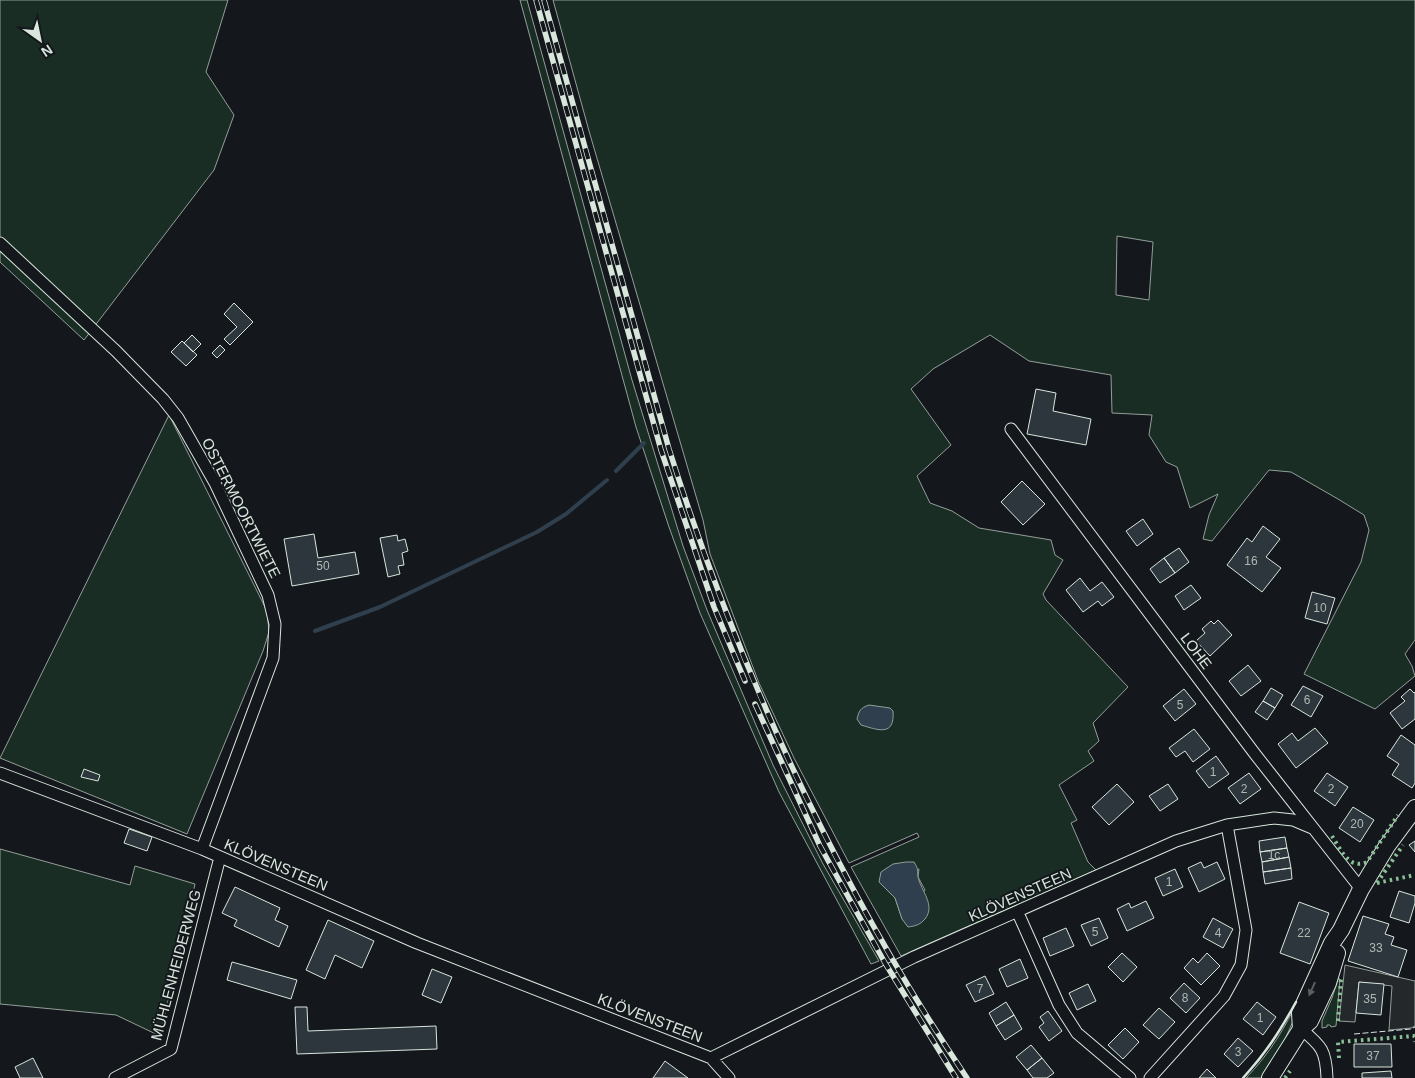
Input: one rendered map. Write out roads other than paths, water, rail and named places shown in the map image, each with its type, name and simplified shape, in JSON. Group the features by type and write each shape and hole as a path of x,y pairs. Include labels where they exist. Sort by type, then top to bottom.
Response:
{"main road":[{"path":"1270,1078 1301,1029 1300,1013 1332,943 1342,930 1361,889 1387,846 1415,808"}],"street":[{"name":"OSTERMOORTWIETE","path":"0,243 164,399 178,418 215,483 268,595 275,624 273,658 202,849"},
{"name":"LOHE","path":"1011,429 1312,828 1361,889"},
{"name":"KLÖVENSTEEN","path":"0,773 202,849 417,943 711,1058 914,958 1176,841 1226,825 1274,818 1292,820 1312,828"},
{"path":"1150,1078 1224,996 1241,965 1246,930 1226,825"},
{"name":"MÜHLENHEIDERWEG","path":"115,1078 171,1049 220,857"},
{"path":"1018,913 1059,1005 1077,1033 1130,1078"},
{"path":"1301,1029 1316,1041 1322,1049 1326,1061 1327,1078"},
{"path":"711,1058 729,1078"}],"water":[{"path":"869,705 890,708 893,711 893,719 888,728 879,730 861,725 857,719 858,714 860,710"},
{"path":"914,862 916,865 918,877 929,908 928,914 923,921 908,927 902,919 895,898 879,882 881,872 893,864"}],"waterway":[{"path":"616,471 644,443"},
{"path":"315,631 380,607 537,532 566,514 607,480"}],"railway":[{"path":"536,0 661,450 714,607 745,681"},
{"path":"544,0 669,449 727,614 795,774 833,852 919,1004 967,1078"},
{"path":"755,704 820,846 885,963 956,1078"}]}
